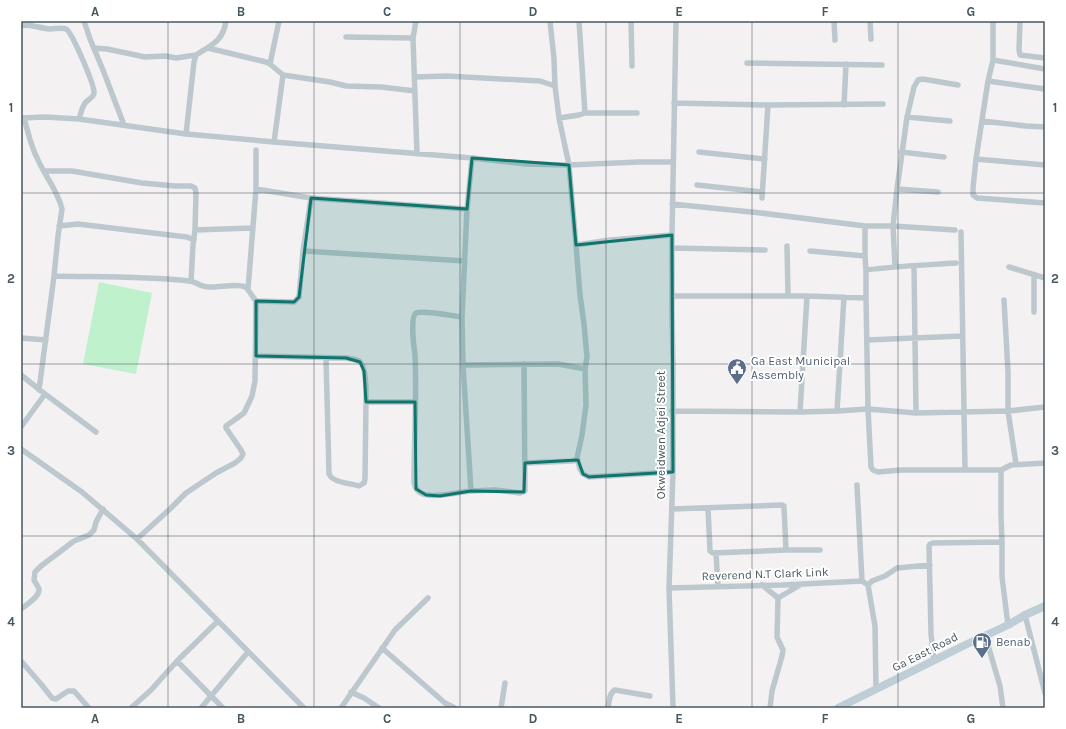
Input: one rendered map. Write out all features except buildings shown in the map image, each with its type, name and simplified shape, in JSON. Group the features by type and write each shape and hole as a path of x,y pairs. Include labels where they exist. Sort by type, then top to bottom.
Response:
{"street":[{"path":"84,21 124,125"},
{"path":"94,48 107,49 145,57 165,56 176,58 196,55 208,48 220,38 225,29 226,21"},
{"path":"270,64 279,21"},
{"path":"416,21 414,38 417,154"},
{"path":"550,21 555,86 569,165 587,357 585,369 586,406 577,458 583,474 589,477 673,472"},
{"path":"579,21 585,113"},
{"path":"631,21 632,66"},
{"name":"Okweidwen Adjei Street","path":"673,708 669,588 673,472 672,204 676,21"},
{"path":"834,21 835,40"},
{"path":"870,21 871,39"},
{"path":"993,21 993,60 988,82 976,160 973,188 974,197 1045,203"},
{"path":"1020,21 1020,55 1045,58"},
{"path":"21,26 27,24 46,29 64,28 68,30 78,48 94,93 85,103 79,119"},
{"path":"346,37 414,38"},
{"path":"208,48 266,62 283,75 346,86 381,87 415,91"},
{"path":"186,134 196,55"},
{"path":"993,60 1045,69"},
{"path":"747,63 882,65"},
{"path":"844,105 846,64"},
{"path":"274,142 283,75"},
{"path":"415,77 447,76 540,81 555,86"},
{"path":"895,266 893,226 901,152 914,87 918,80 924,79 958,85"},
{"path":"988,82 1045,89"},
{"path":"674,103 768,105 883,104"},
{"path":"697,186 762,195 768,105"},
{"path":"560,118 585,113 637,112"},
{"path":"40,390 62,209 61,204 36,158 22,118 45,117 79,119 186,134 472,158 526,164 569,165 673,162"},
{"path":"907,117 950,121"},
{"path":"982,121 1045,127"},
{"path":"137,539 186,493 241,458 241,450 226,426 244,413 247,409 252,396 255,381 256,301 248,289 256,189 256,150"},
{"path":"699,152 764,159"},
{"path":"901,152 944,157"},
{"path":"471,491 463,365 462,317 467,209 472,158"},
{"path":"976,160 1045,165"},
{"path":"44,171 72,171 142,183 194,187 196,193 195,230 191,281"},
{"path":"256,189 311,198 467,209"},
{"path":"897,189 938,192"},
{"path":"256,301 294,302 299,297 303,251 311,198"},
{"path":"672,204 866,226 893,226 958,231 965,470"},
{"path":"59,226 78,224 187,237 194,240"},
{"path":"866,226 865,256 868,409 871,467 874,471 1001,470 1016,464 1045,463"},
{"path":"195,230 252,228"},
{"path":"576,245 610,240 672,235"},
{"path":"787,246 788,296"},
{"path":"672,248 765,250"},
{"path":"303,251 465,261"},
{"path":"810,252 865,256"},
{"path":"866,270 895,266 956,263"},
{"path":"914,266 916,413"},
{"path":"1010,266 1045,278"},
{"path":"1034,275 1034,312"},
{"path":"54,276 191,281 202,287 214,288 243,286 248,289"},
{"path":"672,296 807,296 866,298"},
{"path":"800,412 807,296"},
{"path":"837,411 844,298"},
{"path":"1004,300 1008,372 1008,411 1016,464"},
{"path":"462,317 431,313 419,313 415,315 413,327 415,368 414,483 416,490 426,495 440,496 471,491 495,490 520,493 526,490 524,364"},
{"path":"867,340 962,336"},
{"path":"21,338 46,340"},
{"path":"256,356 346,358 360,362 364,371 366,402 365,480 360,486 336,480 330,477 329,474 326,358"},
{"path":"463,365 558,364 585,369"},
{"path":"21,375 96,432"},
{"path":"21,427 45,394"},
{"path":"366,402 415,402"},
{"path":"672,411 800,412 868,409 916,413 1008,411 1045,407"},
{"path":"21,449 24,453 82,492 137,539 304,708"},
{"path":"525,463 572,461 576,460 577,458"},
{"path":"1001,470 1002,577 1008,625"},
{"path":"857,485 862,581 868,585 875,626 876,689"},
{"path":"672,508 708,508 782,504 784,506 786,550"},
{"path":"708,508 710,550 713,553 820,550"},
{"path":"21,608 38,595 38,587 34,580 35,572 74,541 89,535 94,530 96,522 103,509"},
{"path":"934,661 931,634 930,565 928,548 930,544 1002,542"},
{"path":"716,552 718,586"},
{"path":"868,585 872,581 886,576 897,568 930,565"},
{"name":"Reverend N.T Clark Link","path":"669,588 862,581"},
{"path":"778,598 802,584"},
{"path":"762,585 778,598"},
{"path":"341,708 400,624 428,598"},
{"path":"770,708 772,691 783,650 777,637 778,598"},
{"name":"Ga East Road","path":"838,708 1045,606"},
{"path":"1025,615 1045,693"},
{"path":"131,708 151,690 177,661 218,621"},
{"path":"985,635 1000,686 1003,708"},
{"path":"382,648 445,703 456,708"},
{"path":"201,708 248,652"},
{"path":"177,661 223,708"},
{"path":"21,662 52,698 56,699 68,691 74,690 88,708"},
{"path":"501,708 505,683"},
{"path":"608,708 612,691 615,690 650,696"},
{"path":"351,692 364,698 379,708"}],"highlighted area":[{"path":"472,158 569,165 576,245 672,235 673,472 589,477 583,474 578,460 525,463 524,492 471,491 440,496 426,495 416,489 415,402 366,402 364,371 360,362 346,358 256,356 256,301 294,302 299,297 311,198 467,209"}],"green space":[{"path":"99,282 152,293 136,374 83,364"}],"place":[{"name":"Ga East Municipal Assembly","path":"737,385"},
{"name":"Benab","path":"982,659"}]}
